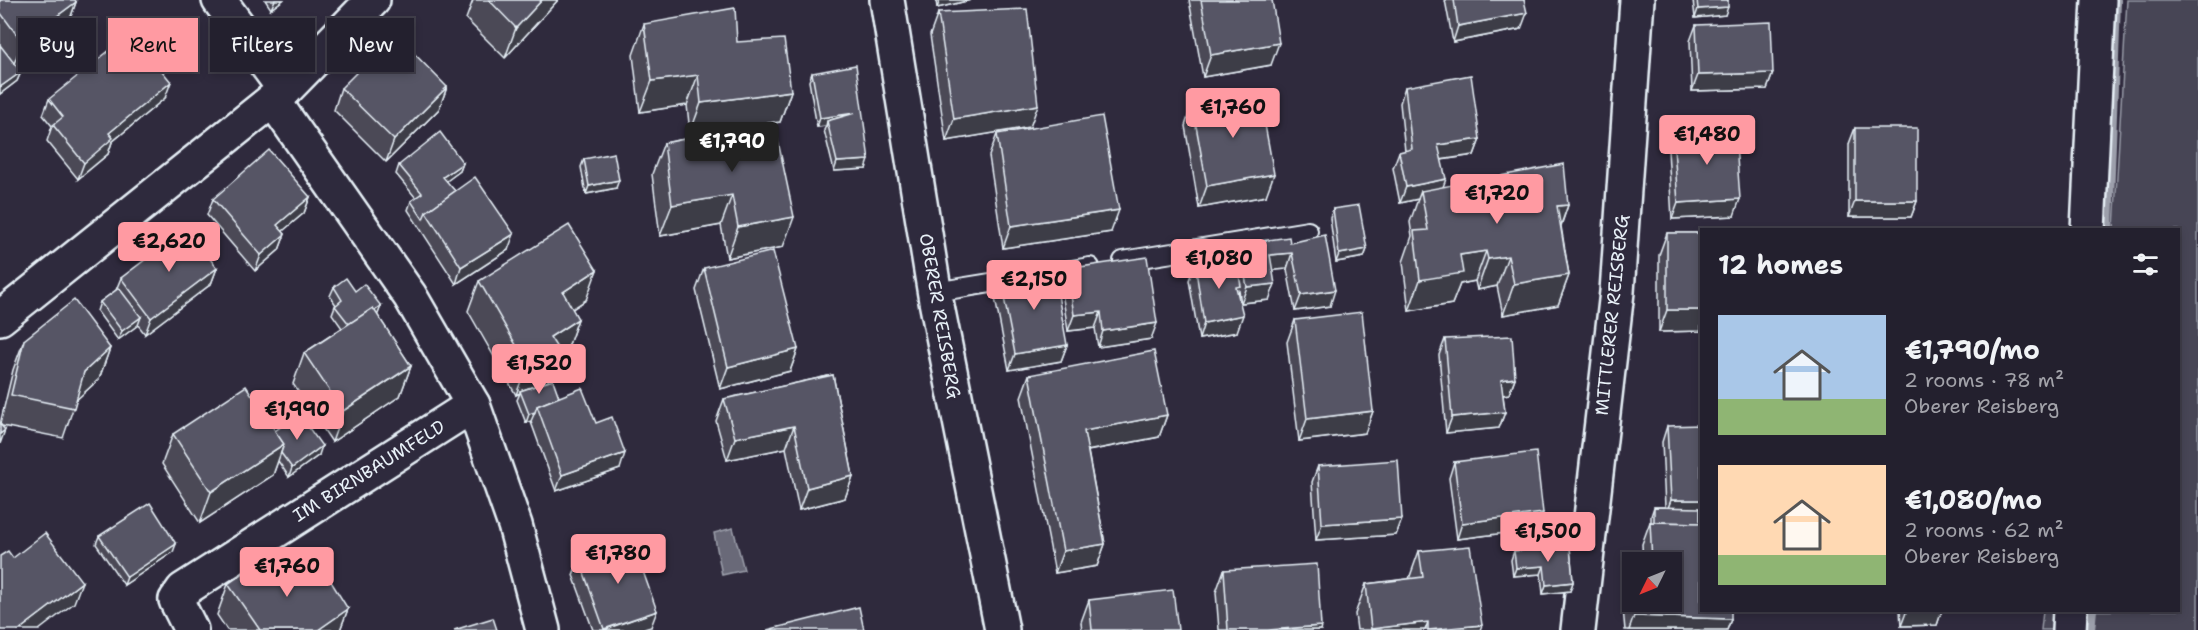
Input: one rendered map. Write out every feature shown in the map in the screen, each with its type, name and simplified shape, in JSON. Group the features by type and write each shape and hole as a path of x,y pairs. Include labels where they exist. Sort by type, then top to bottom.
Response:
{"street":[{"path":"219,0 410,296 473,405 515,525 543,630"},
{"path":"0,318 279,95 373,0"},
{"name":"OBERER REISBERG","path":"887,0 935,292 1002,630"},
{"name":"MITTLERER REISBERG","path":"1578,630 1617,292 1637,0"},
{"path":"2088,228 2099,0"},
{"name":"IM BIRNBAUMFELD","path":"191,630 176,600 183,590 473,405"},
{"path":"2068,630 2070,612"}],"lane":[{"path":"935,292 1308,231"}],"shaded area":[{"path":"2127,0 2198,0 2198,630 2041,630 2043,612 2180,612 2180,228 2114,228"}],"water":[{"path":"733,528 744,570 722,575 714,533"}],"building":[{"path":"0,0 75,0 76,2 54,18 18,18 18,37 0,12"},
{"path":"489,0 542,0 516,28"},
{"path":"1201,0 1272,0 1279,43 1211,55"},
{"path":"1454,0 1524,0 1527,13 1458,26"},
{"path":"1697,0 1728,0 1728,7 1698,9"},
{"path":"735,8 737,42 784,39 791,91 701,103 698,75 652,81 644,24"},
{"path":"1027,9 1038,105 954,119 938,13"},
{"path":"1771,22 1773,73 1698,75 1696,25"},
{"path":"0,45 18,68 18,72 21,72 0,87"},
{"path":"108,52 108,72 163,72 171,82 109,133 113,138 84,163 53,125 63,117 49,99 83,72 96,72 96,61"},
{"path":"414,53 447,87 394,140 341,88 357,72 414,72"},
{"path":"856,65 869,160 837,162 827,121 855,113 820,118 812,73"},
{"path":"1471,75 1480,139 1438,145 1446,179 1406,187 1399,152 1412,149 1405,87"},
{"path":"1259,92 1274,174 1207,186 1192,104"},
{"path":"1102,116 1119,210 1011,226 997,134"},
{"path":"774,122 794,217 738,227 732,195 672,205 664,143"},
{"path":"1855,128 1917,128 1917,201 1855,201"},
{"path":"1735,130 1740,199 1678,203 1673,134"},
{"path":"440,132 463,163 443,177 455,191 426,212 423,219 411,201 422,193 399,165"},
{"path":"269,150 310,197 277,225 285,234 261,255 213,199"},
{"path":"614,153 619,180 589,186 584,159"},
{"path":"1564,164 1568,205 1557,206 1569,275 1514,284 1508,256 1488,259 1486,251 1460,255 1463,273 1420,280 1414,231 1428,230 1421,191"},
{"path":"475,177 514,234 461,267 426,212"},
{"path":"1359,205 1367,249 1339,254 1333,209"},
{"path":"569,225 597,270 563,292 578,319 550,337 559,351 527,364 479,281"},
{"path":"187,228 217,268 151,318 121,278"},
{"path":"1667,233 1700,233 1700,310 1667,310"},
{"path":"1325,235 1335,290 1301,295 1292,253 1270,255 1275,284 1247,287 1239,244 1289,237 1290,243"},
{"path":"773,251 798,349 728,367 704,268"},
{"path":"1147,257 1157,323 1103,331 1101,312 1074,315 1067,269"},
{"path":"1236,259 1241,286 1236,287 1243,315 1204,323 1195,264"},
{"path":"1053,267 1067,345 1015,354 1000,277"},
{"path":"346,278 355,291 364,284 381,306 374,311 373,308 349,324 335,306 342,300 334,287"},
{"path":"119,288 141,317 122,331 100,302"},
{"path":"74,300 110,348 84,372 74,408 11,395 24,340"},
{"path":"373,308 411,366 343,411 304,353"},
{"path":"1362,312 1373,411 1307,419 1295,320"},
{"path":"1512,336 1515,378 1501,380 1505,412 1452,417 1445,339"},
{"path":"1154,351 1167,415 1084,431 1105,544 1063,551 1029,375"},
{"path":"833,375 853,476 807,488 794,426 735,438 724,399"},
{"path":"553,380 559,397 537,406 535,412 529,414 520,391"},
{"path":"246,386 284,444 211,492 173,434"},
{"path":"582,388 596,423 612,417 625,453 562,475 537,406"},
{"path":"299,414 322,446 292,468 281,453 284,444 275,431"},
{"path":"0,424 5,430 0,434"},
{"path":"1700,425 1700,500 1671,500 1667,426"},
{"path":"1536,452 1543,513 1462,523 1454,462"},
{"path":"1398,460 1402,519 1322,524 1318,466"},
{"path":"150,503 176,544 127,577 99,536"},
{"path":"1654,507 1700,508 1700,523 1654,522"},
{"path":"1650,522 1700,523 1700,612 1731,612 1731,619 1634,616 1633,612 1682,612 1682,552 1652,552"},
{"path":"45,533 82,582 19,630 1,630 0,556 8,551 13,558"},
{"path":"632,540 657,611 604,629 579,559"},
{"path":"1470,546 1482,625 1428,630 1428,622 1371,629 1366,584 1423,577 1419,551"},
{"path":"1570,547 1573,582 1546,585 1544,566 1516,568 1514,551"},
{"path":"274,552 296,585 322,567 348,609 318,630 260,630 228,584"},
{"path":"1317,564 1321,626 1228,630 1224,570"},
{"path":"1173,590 1178,630 1092,630 1089,600"},
{"path":"859,607 864,630 767,630"},
{"path":"493,618 497,630 454,630"}],"waterway":[{"path":"2108,228 2116,0"},
{"path":"2090,630 2092,612"}]}
